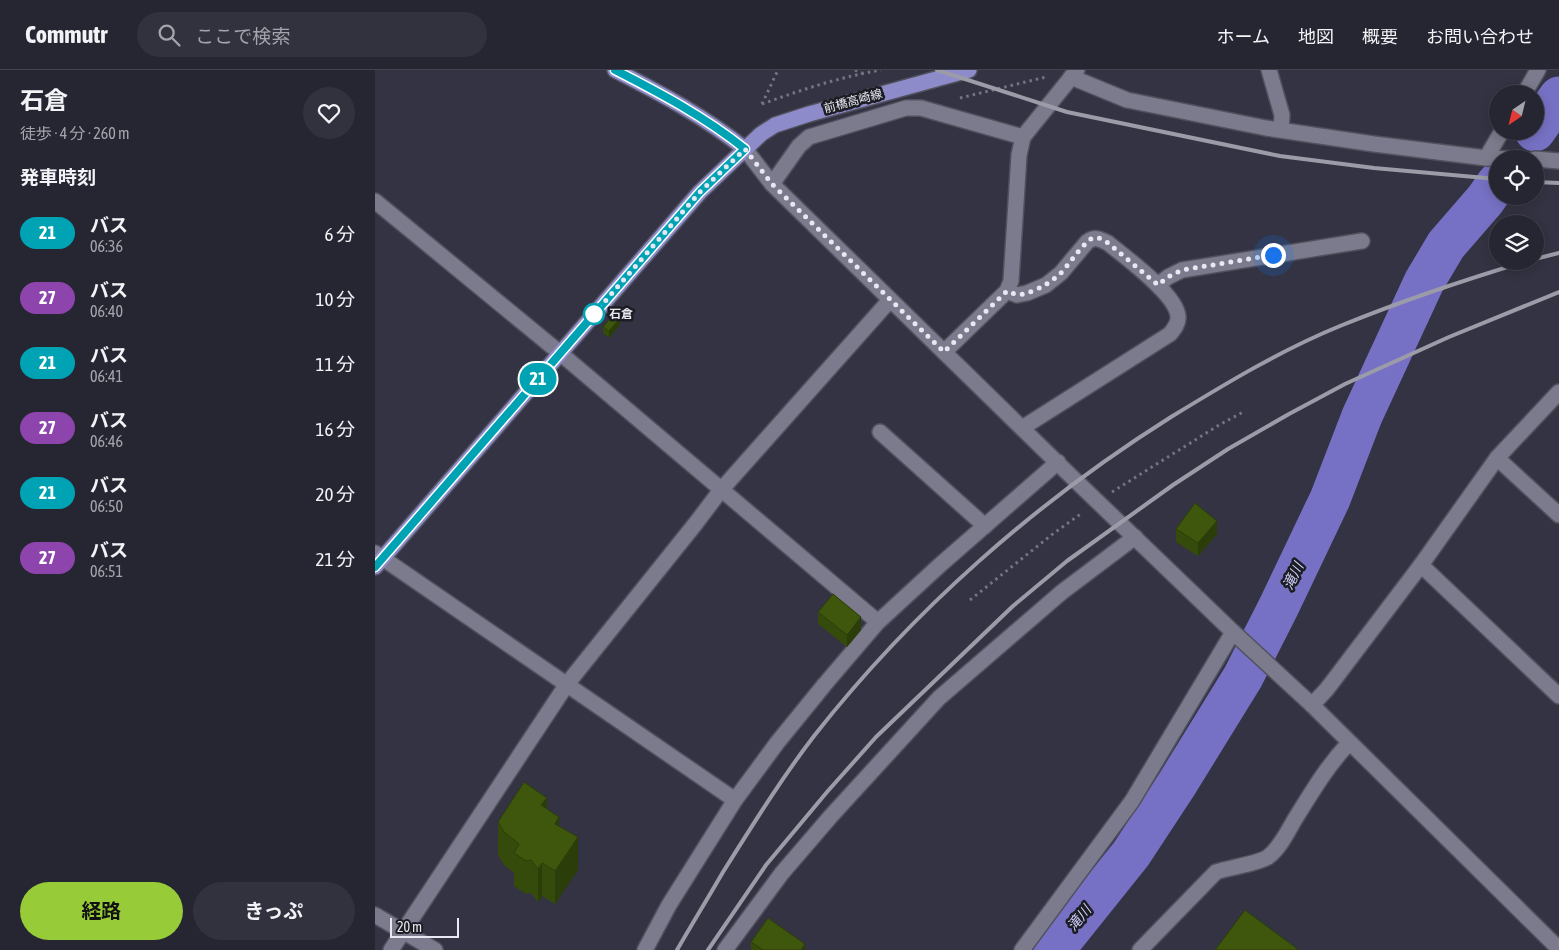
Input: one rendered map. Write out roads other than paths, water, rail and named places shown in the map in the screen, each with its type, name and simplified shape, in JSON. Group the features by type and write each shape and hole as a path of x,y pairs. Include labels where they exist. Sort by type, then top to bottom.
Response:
{"main road":[{"path":"615,70 697,115 745,149"},
{"name":"前橋高崎線","path":"378,559 700,192 761,134 775,125 839,105 969,70"}],"street":[{"path":"1269,70 1282,115 1281,130"},
{"path":"1529,85 1538,70"},
{"path":"944,352 1007,291 1011,281 1019,155 1023,136 1074,73 1127,100 1281,130 1374,144 1489,158"},
{"path":"772,184 799,146 809,137 906,108 921,108 1023,136"},
{"path":"745,149 772,184 890,300 1233,632 1312,705 1559,949"},
{"path":"375,201 560,353 878,622"},
{"path":"1007,291 1017,295 1046,285 1061,273 1092,238 1099,238 1108,243 1158,285 1177,310 1179,317 1176,326 1170,334 1022,428"},
{"path":"1158,285 1182,270 1362,241"},
{"path":"391,950 567,684 697,523 721,490 890,300"},
{"path":"1312,705 1327,689 1421,565 1497,458 1559,392"},
{"path":"880,432 985,526"},
{"path":"1497,458 1559,515"},
{"path":"645,950 669,905 735,800 777,743 878,622 939,565 1057,462"},
{"path":"725,950 782,873 831,816 939,698 1062,592 1135,537"},
{"path":"378,559 567,684 735,800"},
{"path":"1421,565 1559,696"},
{"path":"1022,950 1132,801 1233,632"},
{"path":"1140,950 1216,872 1268,857 1279,844 1327,768 1349,743"},
{"path":"375,915 435,950"}],"waterway":[{"name":"滝川","path":"1544,118 1559,97"},
{"name":"滝川","path":"1054,950 1131,854 1243,677 1330,499 1362,416 1424,282 1446,245 1489,194"}],"railway":[{"path":"937,70 1067,112 1280,156 1374,168 1489,178"},
{"path":"1544,182 1559,183"},
{"path":"1544,257 1559,253"},
{"path":"677,950 756,820 814,736 852,690 935,602 1025,522 1121,450 1171,417 1275,357 1318,335 1386,308 1498,270"},
{"path":"708,950 766,865 876,737 1013,606 1067,561 1173,485 1228,449 1289,414 1345,384 1449,337 1559,292"}],"place":[{"name":"石倉","path":"594,314"}]}
